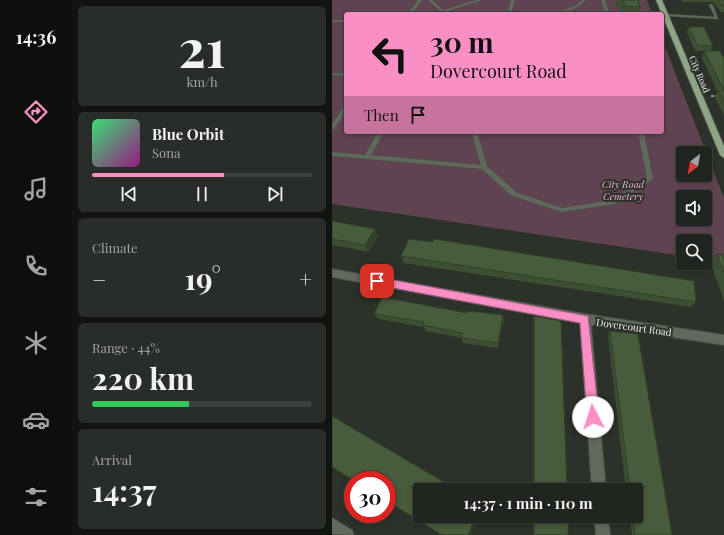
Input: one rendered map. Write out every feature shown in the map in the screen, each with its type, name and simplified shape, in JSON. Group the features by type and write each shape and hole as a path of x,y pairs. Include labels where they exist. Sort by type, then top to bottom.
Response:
{"main road":[{"name":"City Road","path":"659,0 724,155"}],"street":[{"name":"Dovercourt Road","path":"332,272 585,319 724,340"},
{"path":"585,319 598,483"},
{"path":"602,523 603,535"},
{"path":"332,525 347,535"}],"lane":[{"path":"411,12 420,0"},
{"path":"430,0 443,12"},
{"path":"447,12 480,0"},
{"path":"509,12 513,0"},
{"path":"561,12 576,7 584,0"},
{"path":"603,0 607,12"},
{"path":"666,15 717,18 711,5"},
{"path":"332,21 344,21"},
{"path":"332,74 344,75"},
{"path":"332,128 344,110"},
{"path":"367,157 380,134"},
{"path":"475,134 484,166 514,194 562,210 613,202 650,180 641,134"},
{"path":"332,154 484,166"}],"path":[{"path":"710,96 724,96"}],"green space":[{"name":"City Road Cemetery","path":"332,0 647,0 651,12 344,12 344,134 664,134 664,44 704,146 676,146 676,182 712,182 712,167 724,198 724,262 712,260 712,234 676,234 676,255 332,204"}],"building":[{"path":"623,0 638,0 640,7 625,6"},
{"path":"718,0 724,0 724,6 723,6"},
{"path":"689,27 704,27 713,46 697,45"},
{"path":"704,51 720,51 724,59 724,90"},
{"path":"719,91 724,91 724,101"},
{"path":"332,221 375,229 365,245 332,239"},
{"path":"409,239 433,242 434,239 694,281 696,302 401,256"},
{"path":"717,254 724,255 724,273"},
{"path":"382,297 467,313 468,311 503,315 498,343 461,338 462,333 423,325 424,322 374,314"},
{"path":"534,316 561,321 567,483 534,483"},
{"path":"610,331 638,334 672,535 635,535 634,523 643,523 643,483 629,483"},
{"path":"332,416 445,483 413,483 413,517 396,507 396,471 344,471 344,474 332,467"},
{"path":"423,523 473,523 468,535 442,535"},
{"path":"534,523 568,523 568,535 534,535"}],"route":[{"path":"377,281 585,319 593,417"}]}
